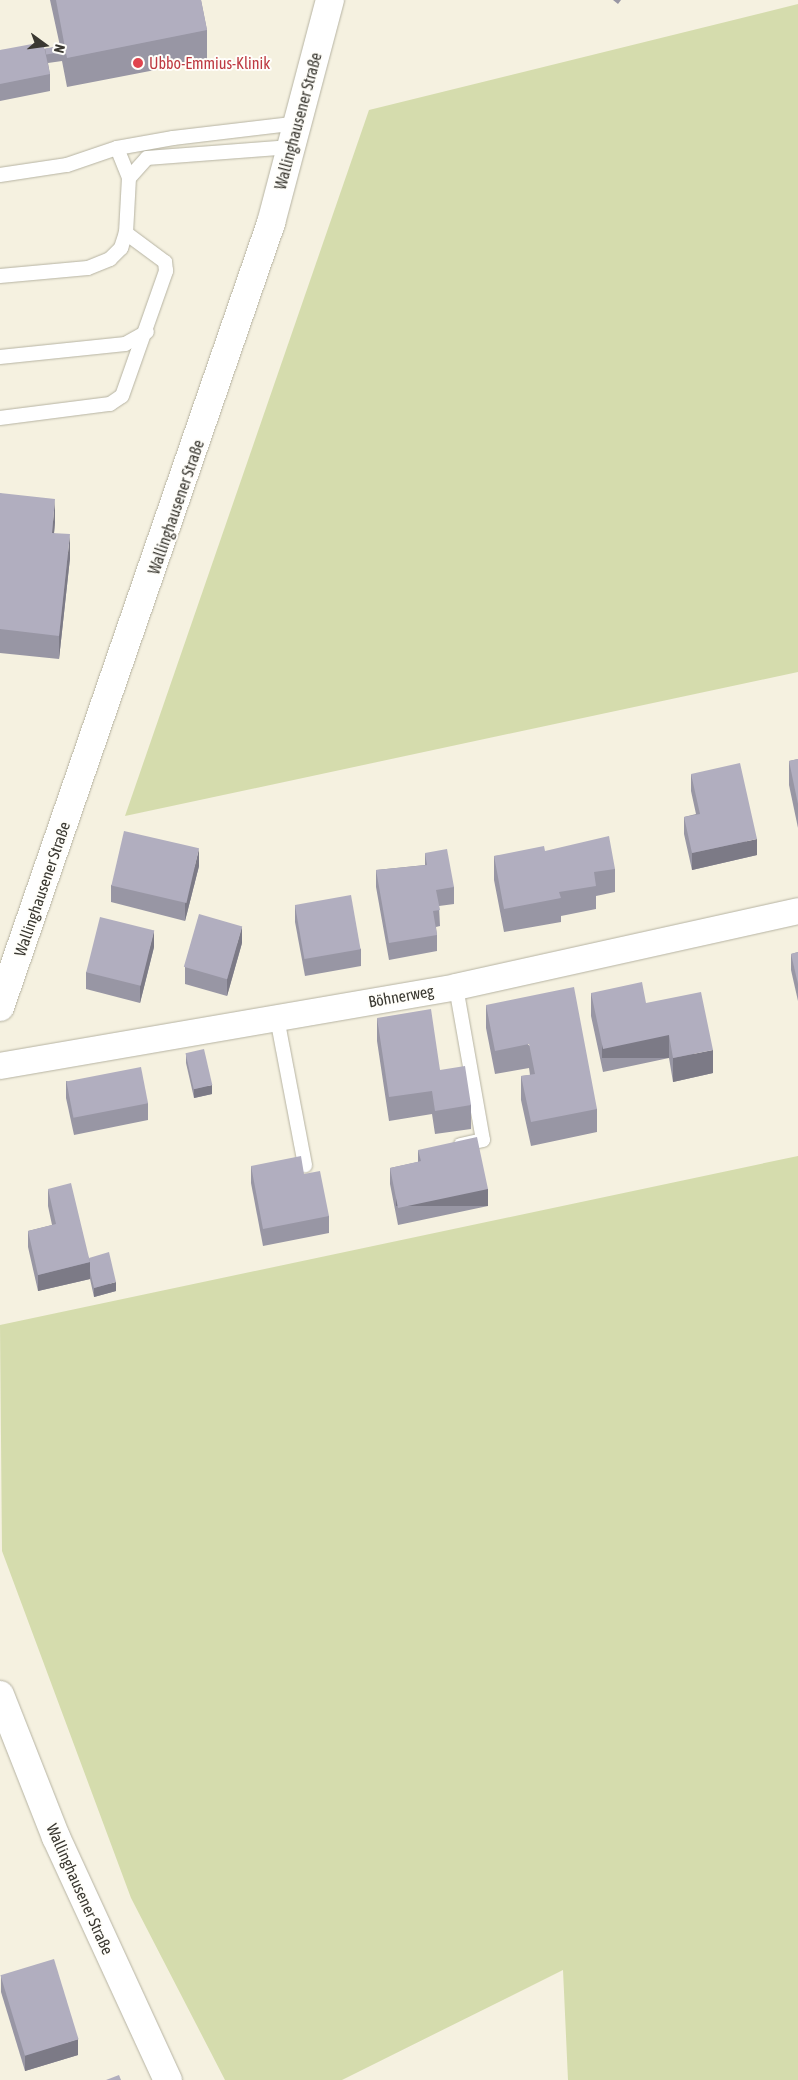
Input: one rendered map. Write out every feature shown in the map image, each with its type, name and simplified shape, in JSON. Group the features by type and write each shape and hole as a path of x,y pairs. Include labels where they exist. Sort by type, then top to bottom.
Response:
{"street":[{"name":"Wallinghausener Straße","path":"0,1007 160,554 271,223 330,0"},
{"name":"Böhnerweg","path":"0,1066 456,987 798,911"},
{"name":"Wallinghausener Straße","path":"0,1694 56,1837 168,2080"}],"lane":[{"path":"0,175 67,165 116,148 294,135"},
{"path":"129,178 147,158 294,135"},
{"path":"0,276 88,268 110,259 121,248 126,233 129,178 116,148"},
{"path":"0,418 110,404 130,382 147,332 165,262 126,233"},
{"path":"0,357 125,344 147,332"},
{"path":"453,1147 484,1140 456,987"},
{"path":"277,1018 305,1165"}],"green space":[{"path":"798,4 798,672 125,816 369,110"},
{"path":"798,1156 798,2080 568,2080 563,1970 342,2080 225,2080 131,1898 2,1551 0,1325"}],"building":[{"path":"56,0 201,0 207,30 67,58"},
{"path":"43,42 50,74 0,84 0,50"},
{"path":"61,46 62,52 46,54 45,49"},
{"path":"0,493 55,499 52,533 70,534 59,636 0,629"},
{"path":"798,759 798,804 789,761"},
{"path":"740,763 757,839 692,853 684,817 700,814 691,774"},
{"path":"124,831 199,848 186,903 111,886"},
{"path":"609,836 615,869 594,872 596,886 559,892 561,898 504,909 494,856 544,846 545,851"},
{"path":"447,849 454,887 436,890 440,910 433,911 437,935 389,943 376,870 427,865 425,853"},
{"path":"351,895 361,949 304,959 295,905"},
{"path":"199,914 242,926 227,979 184,967"},
{"path":"100,917 154,931 141,986 86,972"},
{"path":"798,952 798,984 791,954"},
{"path":"642,982 646,1003 701,992 713,1050 673,1058 669,1035 603,1049 591,993"},
{"path":"574,987 597,1109 531,1122 521,1076 535,1074 529,1044 495,1051 486,1005"},
{"path":"431,1009 440,1070 465,1066 471,1105 435,1111 432,1091 389,1097 377,1018"},
{"path":"204,1049 212,1085 194,1089 185,1053"},
{"path":"141,1067 148,1103 73,1118 66,1082"},
{"path":"477,1137 488,1189 398,1208 390,1168 421,1161 418,1150"},
{"path":"301,1156 304,1174 320,1171 329,1216 263,1229 251,1166"},
{"path":"71,1183 90,1262 38,1275 28,1231 56,1224 48,1189"},
{"path":"109,1252 116,1282 94,1288 89,1258"},
{"path":"54,1959 79,2039 25,2056 0,1975"},
{"path":"119,2075 121,2080 106,2080"}],"place":[{"name":"Ubbo-Emmius-Klinik","path":"138,63"}]}
